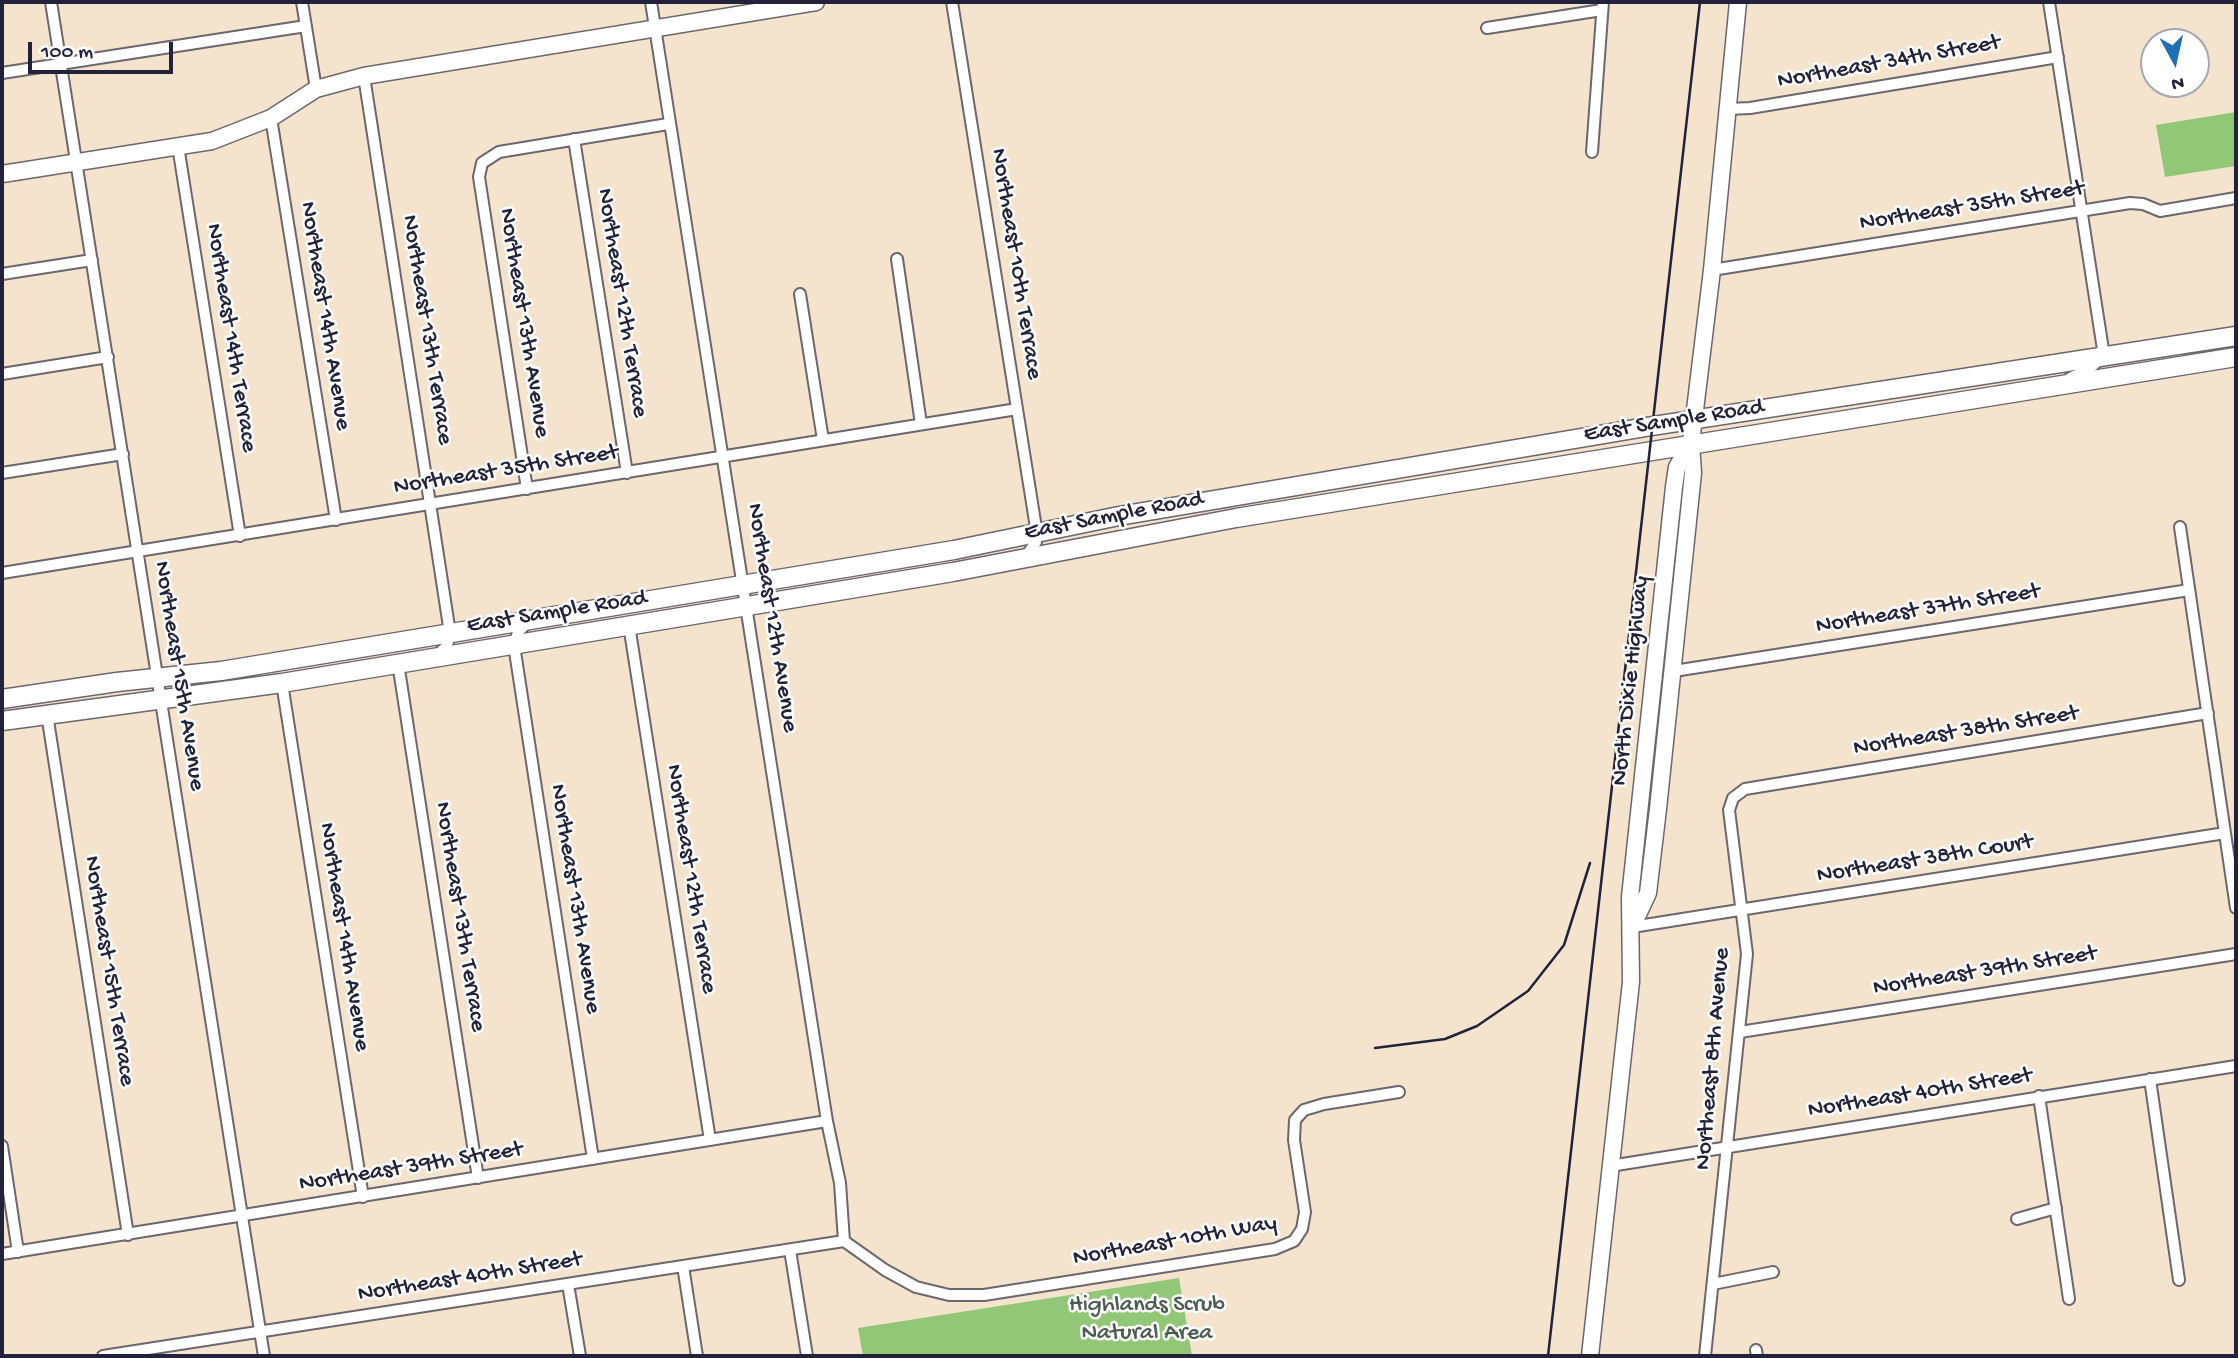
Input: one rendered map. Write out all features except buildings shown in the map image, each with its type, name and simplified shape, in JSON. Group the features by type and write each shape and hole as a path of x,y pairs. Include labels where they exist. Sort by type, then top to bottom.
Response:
{"main road":[{"name":"North Dixie Highway","path":"1632,927 1648,893 1674,671 1693,472 1691,443 1712,270 1738,2"},
{"path":"2,174 212,141 271,118 316,89 364,76 807,3"},
{"name":"East Sample Road","path":"2,699 221,671 529,621 1695,419 2236,336"},
{"path":"2109,377 2118,364 2161,355 2180,345"},
{"name":"East Sample Road","path":"2,721 282,683 1023,559 1156,532 1691,443 2236,357"},
{"name":"North Dixie Highway","path":"1590,1356 1631,982 1630,897 1674,487 1677,467 1691,443"},
{"path":"1375,496 1392,484 1399,470"},
{"path":"1051,553 1057,537 1067,527"}],"street":[{"name":"Northeast 15th Avenue","path":"51,2 264,1356"},
{"path":"302,2 316,89"},
{"name":"Northeast 12th Avenue","path":"651,2 668,124 748,606 827,1121 840,1183 844,1241"},
{"name":"Northeast 10th Terrace","path":"952,2 1037,534"},
{"path":"2049,2 2104,356 2090,369 2052,385"},
{"path":"1488,28 1602,6 1591,152"},
{"path":"2,74 306,26"},
{"name":"Northeast 34th Street","path":"1728,109 1750,108 2057,57"},
{"name":"Northeast 13th Terrace","path":"364,76 450,633"},
{"name":"Northeast 14th Avenue","path":"271,118 336,520"},
{"path":"574,139 668,124"},
{"name":"Northeast 13th Avenue","path":"527,489 479,177 482,163 499,152 574,139"},
{"name":"Northeast 12th Terrace","path":"574,139 627,473"},
{"name":"Northeast 14th Terrace","path":"178,146 240,536"},
{"name":"Northeast 35th Street","path":"1712,270 2130,204 2143,204 2160,211 2236,198"},
{"path":"897,259 921,424"},
{"path":"2,274 92,260"},
{"path":"800,294 823,440"},
{"path":"2,374 107,357"},
{"name":"Northeast 35th Street","path":"2,573 1017,409"},
{"path":"2,473 123,454"},
{"path":"2180,527 2236,908"},
{"path":"1023,559 1036,542 1037,534"},
{"name":"Northeast 37th Street","path":"1674,671 2189,590"},
{"path":"514,645 517,632 529,621"},
{"name":"Northeast 12th Terrace","path":"629,625 709,1140"},
{"path":"435,657 447,646 450,633"},
{"name":"Northeast 13th Avenue","path":"514,645 593,1159"},
{"name":"Northeast 13th Terrace","path":"398,663 478,1178"},
{"name":"Northeast 14th Avenue","path":"282,683 363,1197"},
{"name":"Northeast 38th Street","path":"1733,798 1745,789 2208,713"},
{"name":"Northeast 15th Terrace","path":"47,714 128,1235"},
{"name":"Northeast 8th Avenue","path":"1705,1356 1747,954 1744,911 1729,810 1733,798"},
{"name":"Northeast 38th Court","path":"1632,927 2225,833"},
{"name":"Northeast 39th Street","path":"1740,1032 2236,954"},
{"name":"Northeast 40th Street","path":"1610,1166 2236,1066"},
{"path":"2150,1079 2179,1280"},
{"name":"Northeast 10th Way","path":"844,1241 885,1270 916,1287 949,1295 984,1295 1275,1249 1294,1241 1303,1229 1305,1212 1294,1140 1295,1120 1304,1110 1324,1104 1399,1092"},
{"path":"2039,1096 2069,1298"},
{"name":"Northeast 39th Street","path":"2,1254 827,1121"},
{"path":"2,1146 18,1252"},
{"path":"2017,1219 2056,1208"},
{"name":"Northeast 40th Street","path":"103,1356 143,1353 260,1332 844,1241"},
{"path":"790,1250 807,1356"},
{"path":"683,1266 697,1356"},
{"path":"1713,1284 1773,1272"},
{"path":"568,1284 580,1356"}],"green space":[{"path":"2236,112 2236,166 2165,177 2156,125"},
{"name":"Highlands Scrub Natural Area","path":"1179,1278 1192,1356 863,1356 858,1328"}],"railway":[{"path":"1548,1356 1700,2"},
{"path":"1375,1048 1445,1039 1477,1026 1528,991 1564,945 1590,863"}]}
